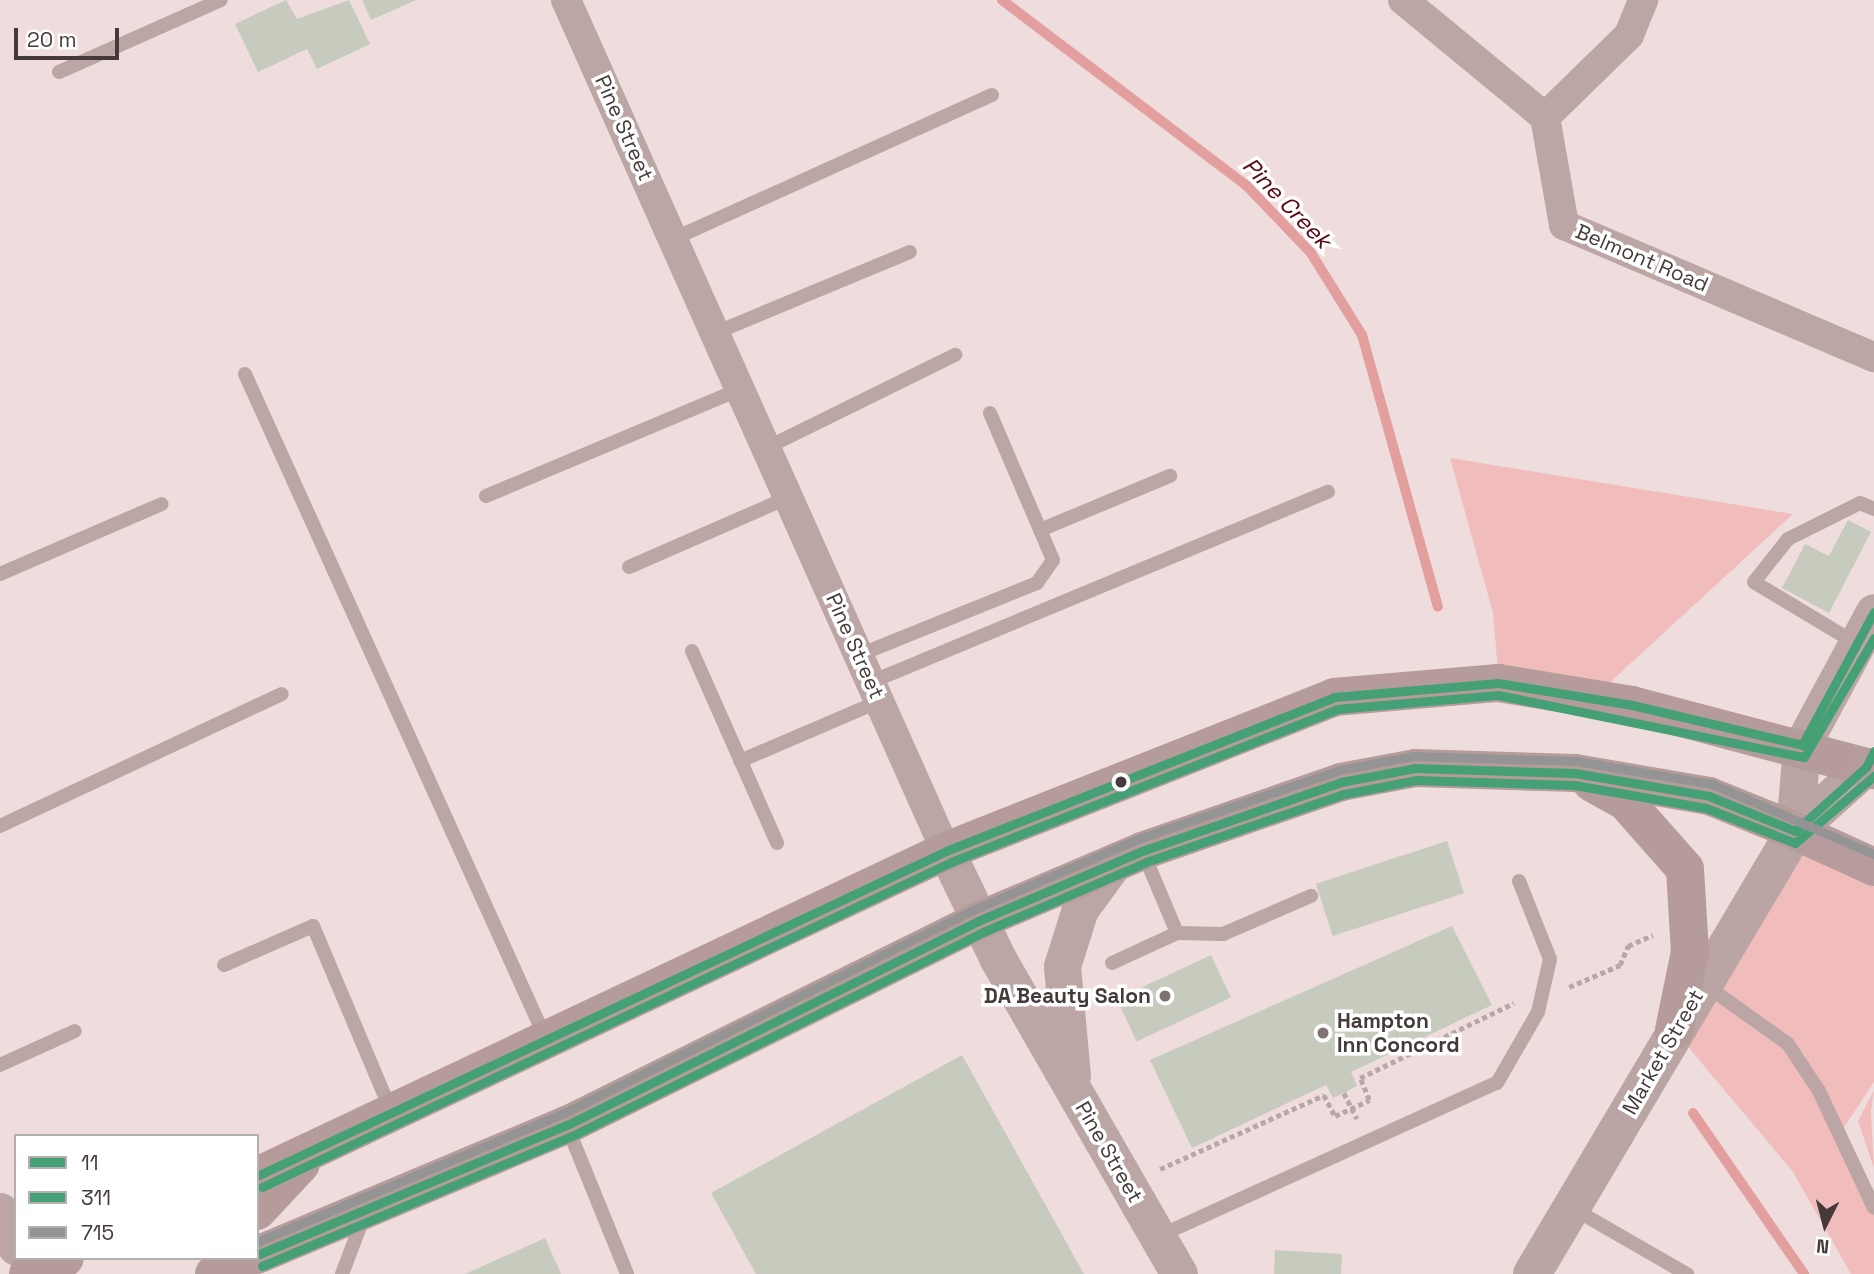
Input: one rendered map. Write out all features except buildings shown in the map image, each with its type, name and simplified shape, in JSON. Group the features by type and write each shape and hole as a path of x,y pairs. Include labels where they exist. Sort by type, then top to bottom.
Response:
{"highway":[{"path":"1795,831 1874,867"}],"main road":[{"path":"259,1175 946,851 1334,698 1499,683 1632,705 1871,762"},
{"name":"Market Street","path":"1795,831 1802,745"},
{"name":"Market Street","path":"1532,1274 1674,1030 1795,831 1871,762"},
{"path":"259,1254 368,1206 567,1125 978,921 1128,858 1341,782 1415,768 1574,773 1709,796 1795,831"},
{"path":"1574,773 1626,802 1685,869 1689,934 1674,1030"},
{"path":"259,1209 312,1152"},
{"path":"28,1274 60,1260"}],"street":[{"name":"Pine Street","path":"566,0 978,921 1180,1274"},
{"path":"1403,0 1545,117 1629,36 1643,0"},
{"name":"Belmont Road","path":"1545,117 1564,225 1874,357"},
{"name":"Market Street","path":"1802,745 1874,612"},
{"path":"1074,1091 1062,965 1080,909 1128,858"},
{"path":"0,1211 14,1242"}],"lane":[{"path":"59,72 221,0"},
{"path":"673,239 992,95"},
{"path":"715,334 910,252"},
{"path":"766,448 955,355"},
{"path":"246,374 546,1041"},
{"path":"486,496 740,389"},
{"path":"859,654 1037,583 1053,560 990,414"},
{"path":"1040,530 1170,476"},
{"path":"740,761 875,692 1328,492"},
{"path":"629,567 789,498"},
{"path":"1857,645 1754,582 1788,538 1860,503 1874,509"},
{"path":"0,574 162,504"},
{"path":"692,651 777,843"},
{"path":"0,825 282,694"},
{"path":"1128,858 1177,933"},
{"path":"1158,1236 1497,1083 1538,1012 1550,959 1519,881"},
{"path":"1112,963 1177,933 1223,934 1311,896"},
{"path":"224,965 313,926 393,1114"},
{"path":"1703,983 1788,1044 1819,1091 1874,1208"},
{"path":"0,1065 75,1031"},
{"path":"567,1125 627,1274"},
{"path":"342,1274 368,1206"},
{"path":"1571,1208 1686,1274"}],"path":[{"path":"1127,1184 1324,1095 1335,1116 1369,1100 1360,1079 1540,995 1620,965 1629,946 1657,933 1689,934"}],"shaded area":[{"path":"1450,458 1793,514 1593,698 1499,683 1493,613"},
{"path":"1795,831 1874,867 1874,1082 1839,1135 1874,1208 1874,1274 1851,1274 1793,1172 1674,1030"},
{"path":"1874,1090 1871,1111 1874,1168 1858,1121"}],"waterway":[{"name":"Pine Creek","path":"1002,0 1247,186 1311,253 1362,335 1438,607"},
{"name":"Pine Creek","path":"1693,1113 1804,1274"}],"transit line":[{"name":"11","path":"259,1175 946,851 1334,697 1498,683 1632,705 1802,745 1874,612"},
{"name":"311","path":"262,1187 951,862 1337,709 1498,695 1804,757 1874,638"},
{"name":"11","path":"259,1254 567,1125 978,921 1142,851 1341,782 1415,768 1575,773 1709,796 1795,831 1866,767 1874,751"},
{"name":"715","path":"259,1241 562,1114 973,910 1138,839 1339,770 1414,756 1577,761 1712,784 1874,854"},
{"name":"311","path":"262,1266 572,1136 983,932 1146,862 1344,794 1416,780 1574,785 1706,808 1795,843 1874,776"}],"place":[{"name":"DA Beauty Salon","path":"1165,996"},
{"name":"Hampton Inn Concord","path":"1323,1033"}]}
